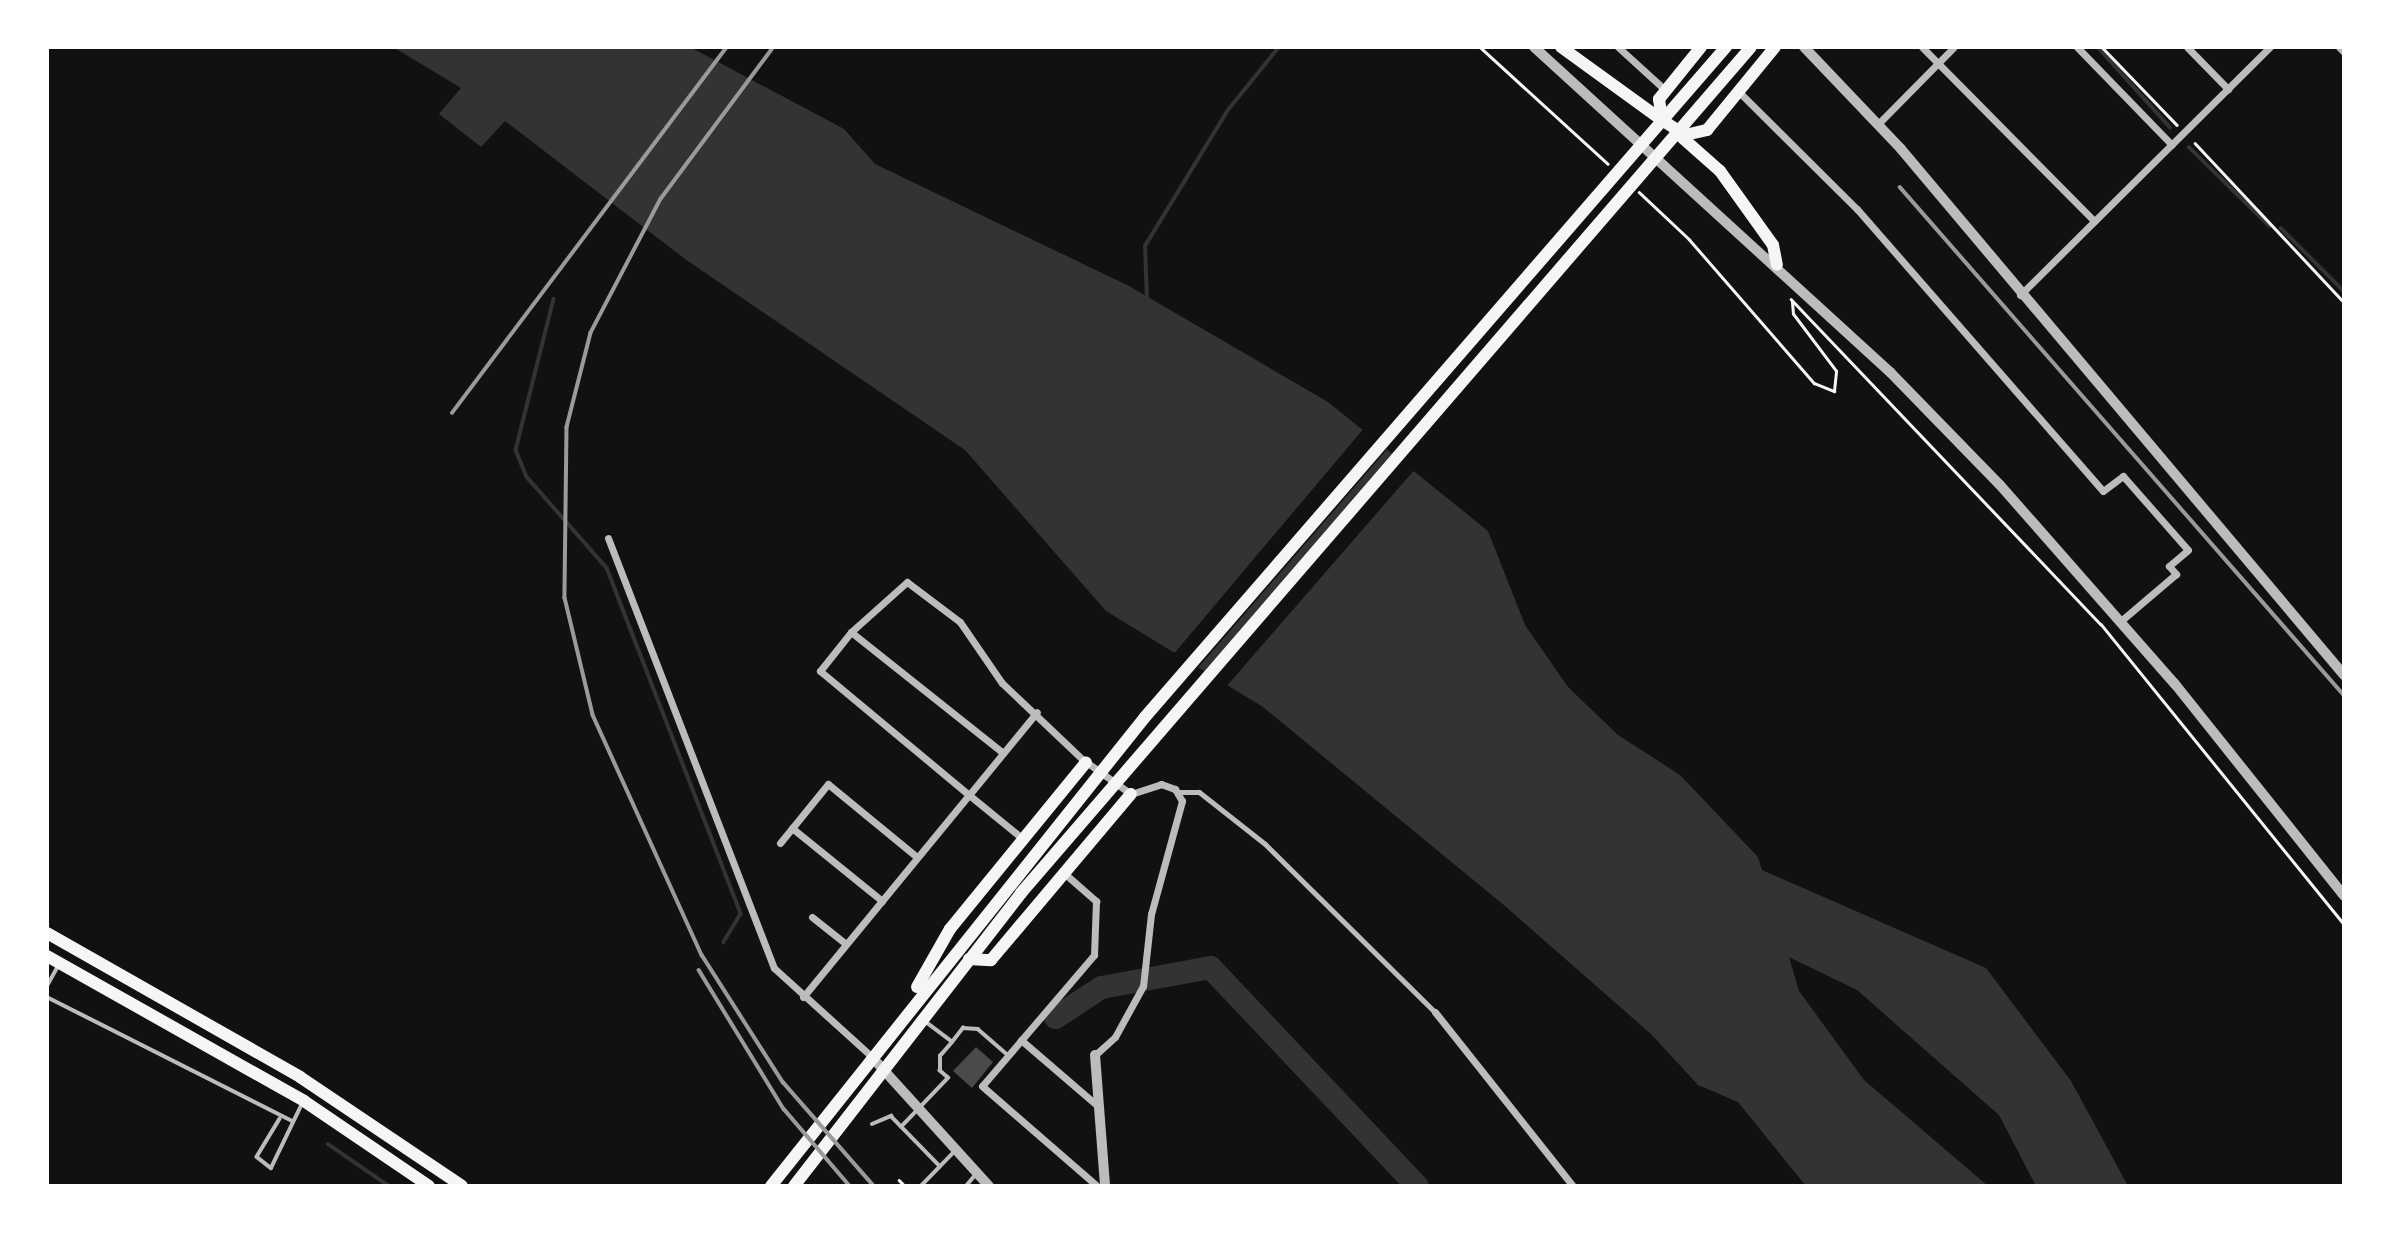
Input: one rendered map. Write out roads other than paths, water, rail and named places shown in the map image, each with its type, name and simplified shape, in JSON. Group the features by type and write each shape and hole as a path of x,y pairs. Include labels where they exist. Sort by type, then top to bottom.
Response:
{"main road":[{"path":"1561,47 1634,97 1658,122 1705,158 1773,245 1777,265"},
{"path":"1658,122 1661,93 1701,47"},
{"path":"771,1186 902,1014 1081,799 1145,717 1639,143 1726,47"},
{"path":"794,1186 924,1021 969,959 1092,810 1165,733 1645,175 1751,47"},
{"path":"1705,158 1707,130 1775,47"},
{"path":"1634,97 1661,93"},
{"path":"1676,136 1707,130"},
{"path":"902,1014 950,929 1086,762"},
{"path":"969,959 992,960 1131,794"},
{"path":"47,933 314,1085 462,1186"},
{"path":"47,956 304,1101 429,1186"},
{"path":"304,1101 314,1085"}],"street":[{"path":"1534,47 1777,265 1909,391 2122,620 2344,896"},
{"path":"1618,47 1661,93"},
{"path":"1804,47 1878,124 2344,675"},
{"path":"1923,47 2094,221"},
{"path":"1878,124 1954,47"},
{"path":"2077,47 2172,145"},
{"path":"2187,47 2228,89"},
{"path":"2020,295 2270,47"},
{"path":"2339,47 2344,52"},
{"path":"1738,91 1857,209 2104,491 2123,476 2188,550 2169,566 2176,574 2122,620"},
{"path":"608,538 774,968 803,997 871,1055 989,1186"},
{"path":"1023,839 820,671 851,632 906,582 960,622 1002,683 1037,712 1086,762 1131,794 1158,784 1178,792 1199,792 1256,836 1435,1012 1573,1186"},
{"path":"851,632 1003,753"},
{"path":"803,997 1037,712"},
{"path":"780,843 828,784 917,857"},
{"path":"1105,1186 1095,1055 1115,1037 1143,986 1151,914 1183,805 1178,792"},
{"path":"792,828 882,901"},
{"path":"1063,872 1096,901 1094,955 982,1086 1097,1186"},
{"path":"812,917 846,944"},
{"path":"1021,1040 1099,1107"}],"lane":[{"path":"47,986 59,964"},
{"path":"47,997 280,1119 293,1121"},
{"path":"924,1021 952,1042"},
{"path":"901,1127 948,1078 940,1071 940,1056 963,1028 978,1029 1008,1055"},
{"path":"280,1119 257,1157 271,1168 288,1145 293,1121 304,1101"},
{"path":"872,1124 891,1116 940,1166"},
{"path":"921,1186 957,1149"},
{"path":"966,1186 978,1173"}],"waterway":[{"path":"1147,300 1145,246 1228,110 1279,47"},
{"path":"2098,47 2170,127"},
{"path":"2189,147 2270,226"},
{"path":"2281,228 2344,291"},
{"path":"554,299 516,450 527,477 607,568 741,914 724,942"},
{"path":"1055,1017 1101,987 1210,967 1417,1186"},
{"path":"328,1144 389,1186"}],"railway":[{"path":"452,413 727,47"},
{"path":"774,47 661,199 591,333 567,427 565,598 593,715 702,955 783,1082 874,1186"},
{"path":"1900,187 2344,695"},
{"path":"699,970 784,1109 850,1186"}]}
